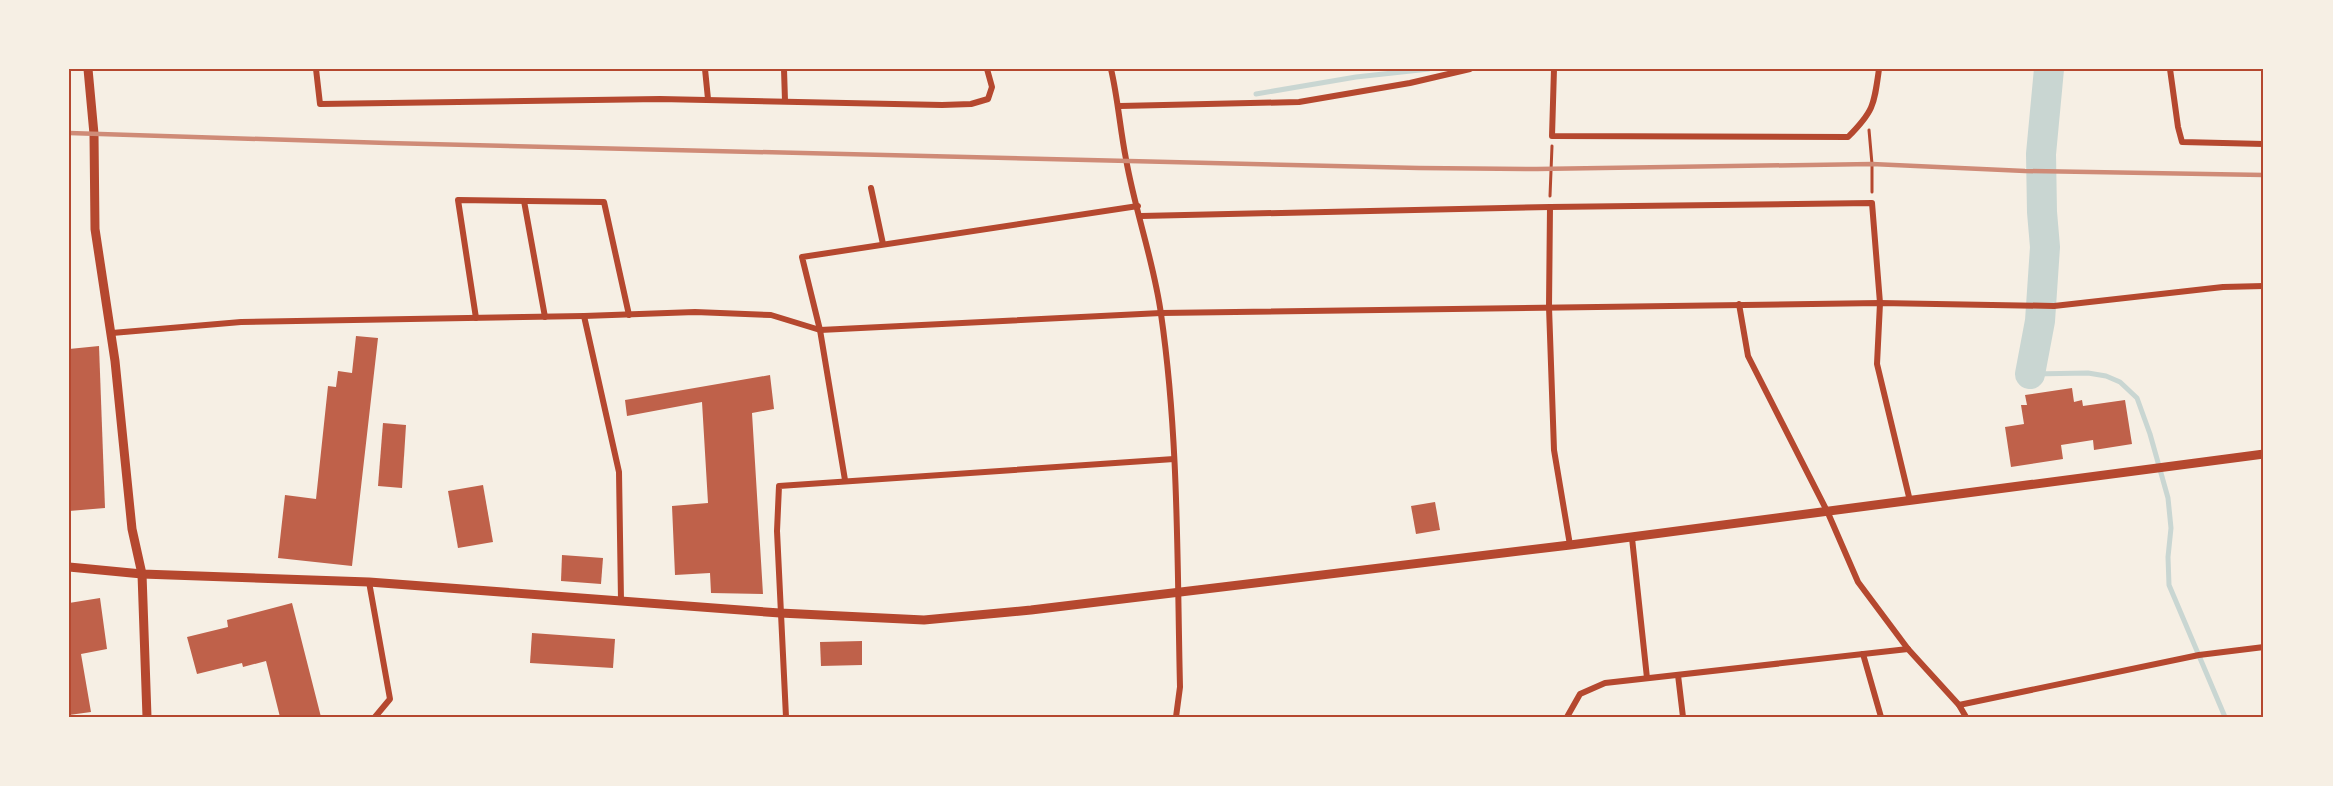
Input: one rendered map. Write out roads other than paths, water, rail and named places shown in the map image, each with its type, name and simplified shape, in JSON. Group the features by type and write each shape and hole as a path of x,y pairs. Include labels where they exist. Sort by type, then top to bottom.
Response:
{"street":[{"path":"88,69 93,134 95,230 112,333 132,529 142,574 147,717"},
{"path":"316,69 320,104 708,99 971,104 988,99 992,87 987,69"},
{"path":"705,69 708,99"},
{"path":"784,69 784,101"},
{"path":"1111,69 1120,106 1126,160 1141,216 1161,313 1174,459 1180,687 1176,717"},
{"path":"1120,106 1299,102 1410,83 1470,69"},
{"path":"1554,69 1552,136 1848,137 1867,118 1875,104 1879,69"},
{"path":"2170,69 2182,142 2264,144"},
{"path":"871,188 883,244"},
{"path":"476,318 458,200 604,202 628,315"},
{"path":"524,201 545,317"},
{"path":"1141,216 1872,203 1880,303 1877,364 1910,501"},
{"path":"845,480 820,330 802,257 1138,206"},
{"path":"1550,207 1549,307 1554,450 1570,545"},
{"path":"112,333 241,322 695,312 771,315 820,330 1161,313 1739,304 1880,303 2054,306 2223,287 2264,286"},
{"path":"1739,304 1748,356 1828,513 1858,582 1908,649 1959,705 1966,717"},
{"path":"584,316 619,472 621,600"},
{"path":"69,567 142,574 369,582 780,613 924,620 1031,610 1632,538 2264,454"},
{"path":"786,717 777,531 779,486 1174,459"},
{"path":"1632,538 1647,678"},
{"path":"369,582 390,699 375,717"},
{"path":"1959,705 2204,654 2264,647"},
{"path":"1568,717 1580,694 1605,683 1908,649"},
{"path":"1863,654 1881,717"},
{"path":"1678,675 1683,717"}],"waterway":[{"path":"1256,94 1356,77 1429,69"},
{"path":"2030,374 2040,321 2045,247 2041,154 2049,69"},
{"path":"2030,374 2088,373 2106,376 2120,382 2137,398 2168,498 2171,528 2168,557 2169,585 2225,717"}],"railway":[{"path":"69,133 1419,168 1537,169 1872,164 2025,171 2264,175"}]}
